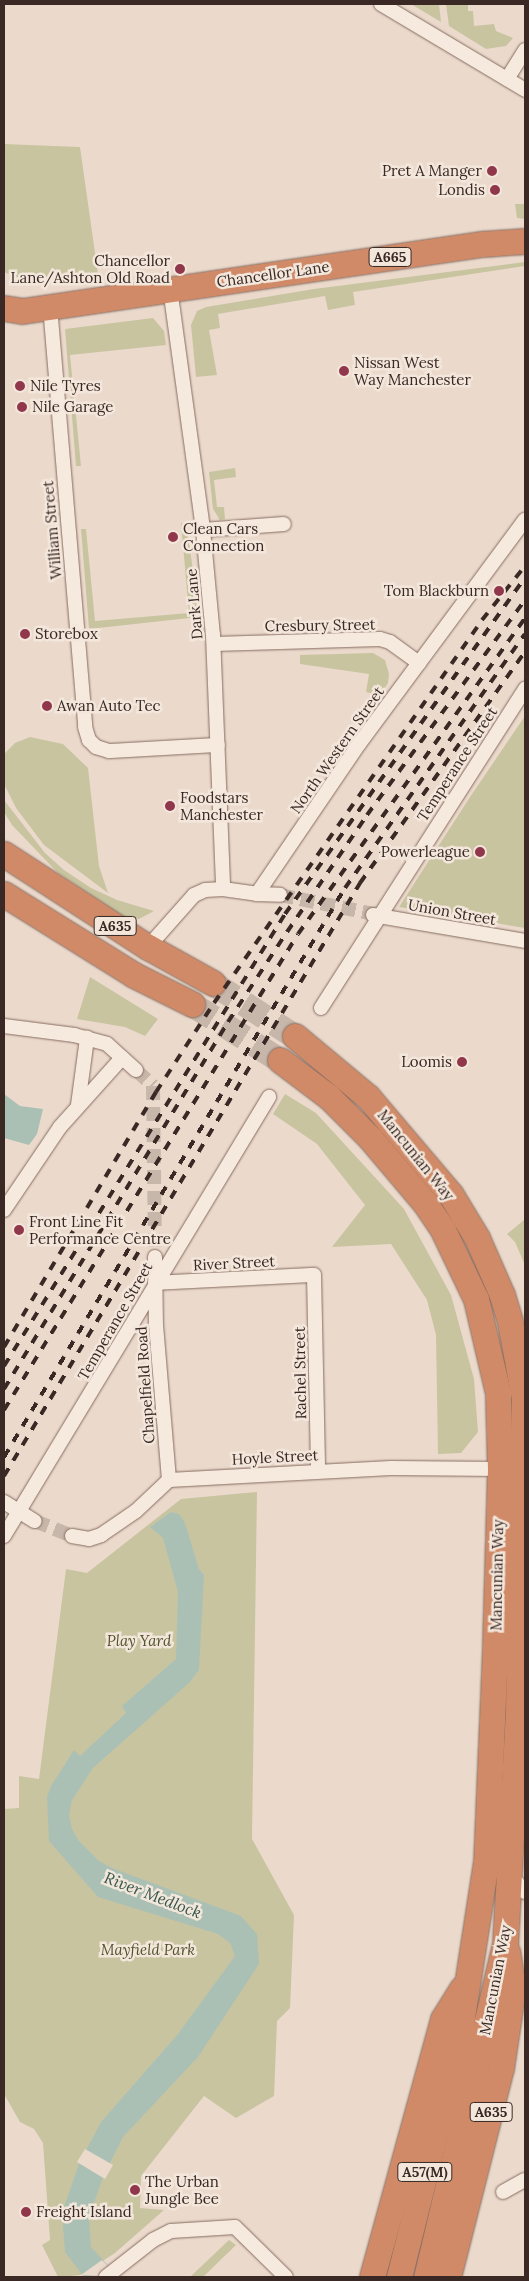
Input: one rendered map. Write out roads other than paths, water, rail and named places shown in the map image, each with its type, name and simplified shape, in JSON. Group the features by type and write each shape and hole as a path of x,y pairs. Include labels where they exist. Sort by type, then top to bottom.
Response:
{"highway":[{"name":"Chancellor Lane","path":"8,310 50,306 170,288 525,241"},
{"name":"A635","path":"4,836 12,859 148,946 213,983"},
{"name":"A635","path":"4,894 134,974 192,1004"},
{"name":"Mancunian Way","path":"295,1036 368,1097 446,1188 477,1238 510,1322 524,1398 518,1884 426,2277"},
{"name":"Mancunian Way","path":"280,1060 329,1097 370,1138 426,1204 456,1252 476,1300 493,1364 498,1393 500,1469 491,1793 486,1862 456,2050 399,2277"},
{"name":"A635","path":"448,2277 501,2068 512,1988 505,1944"},
{"path":"372,2277 443,2019 468,1979"}],"street":[{"path":"381,4 525,90"},
{"path":"507,79 525,50"},
{"name":"Dark Lane","path":"170,288 203,530 214,644 222,890"},
{"name":"William Street","path":"50,306 85,727 89,740 96,748 109,751 218,745"},
{"name":"North Western Street","path":"257,894 359,744 525,520"},
{"path":"203,530 284,524"},
{"name":"Cresbury Street","path":"214,644 380,639 390,642 419,663"},
{"name":"Temperance Street","path":"321,1008 376,915 525,689"},
{"path":"148,946 194,895 205,890 280,896"},
{"name":"Union Street","path":"376,915 525,942"},
{"path":"4,1026 86,1038 107,1044 136,1070"},
{"path":"78,1105 86,1038"},
{"path":"4,1209 42,1151 78,1105 122,1058"},
{"name":"Temperance Street","path":"4,1536 121,1346 155,1283 269,1097"},
{"name":"Chapelfield Road","path":"155,1257 155,1283 168,1480"},
{"name":"River Street","path":"155,1283 314,1275"},
{"name":"Rachel Street","path":"314,1275 318,1471"},
{"name":"Hoyle Street","path":"168,1480 318,1471 500,1469"},
{"path":"72,1536 89,1539 101,1535 136,1511 168,1480"},
{"path":"4,1502 34,1521"},
{"path":"504,2192 525,2180"},
{"path":"110,2275 153,2240 171,2231 235,2227 286,2277"}],"water":[{"path":"4,1094 20,1106 43,1109 37,1134 29,1145 4,1138"},
{"name":"River Medlock","path":"171,1512 179,1514 185,1523 199,1569 204,1575 199,1670 190,1682 93,1768 72,1800 69,1815 72,1829 78,1840 99,1861 112,1868 241,1916 257,1934 259,1964 198,2057 123,2137 103,2177 89,2217 91,2247 119,2277 84,2277 65,2252 63,2226 64,2207 79,2164 101,2122 178,2034 235,1956 230,1943 218,1934 98,1897 49,1841 47,1797 51,1786 74,1750 80,1756 126,1713 122,1706 176,1659 178,1592 163,1538 150,1527"}],"tunnel":[{"path":"280,895 373,914"},
{"path":"213,983 295,1036"},
{"path":"192,1004 280,1060"},
{"path":"136,1070 153,1086 155,1257"},
{"path":"35,1521 72,1536"}],"railway":[{"path":"4,1347 156,1092 214,1003 482,620 525,566"},
{"path":"4,1366 285,914 525,578"},
{"path":"4,1389 228,1022 287,932 367,815 525,600"},
{"path":"4,1410 298,934 525,618"},
{"path":"4,1457 345,888 525,634"},
{"path":"4,1476 360,883 525,652"}],"place":[{"name":"Pret A Manger","path":"492,171"},
{"name":"Londis","path":"495,190"},
{"name":"Chancellor Lane/Ashton Old Road","path":"180,269"},
{"name":"Nissan West Way Manchester","path":"344,371"},
{"name":"Nile Tyres","path":"20,386"},
{"name":"Nile Garage","path":"22,407"},
{"name":"Clean Cars Connection","path":"173,537"},
{"name":"Tom Blackburn","path":"499,591"},
{"name":"Storebox","path":"25,634"},
{"name":"Awan Auto Tec","path":"47,706"},
{"name":"Foodstars Manchester","path":"170,806"},
{"name":"Powerleague","path":"480,852"},
{"name":"Loomis","path":"462,1062"},
{"name":"Front Line Fit Performance Centre","path":"19,1230"},
{"name":"The Urban Jungle Bee","path":"135,2190"},
{"name":"Freight Island","path":"26,2212"}],"park label":[{"name":"Play Yard","path":"139,1641"},
{"name":"Mayfield Park","path":"148,1950"}]}
